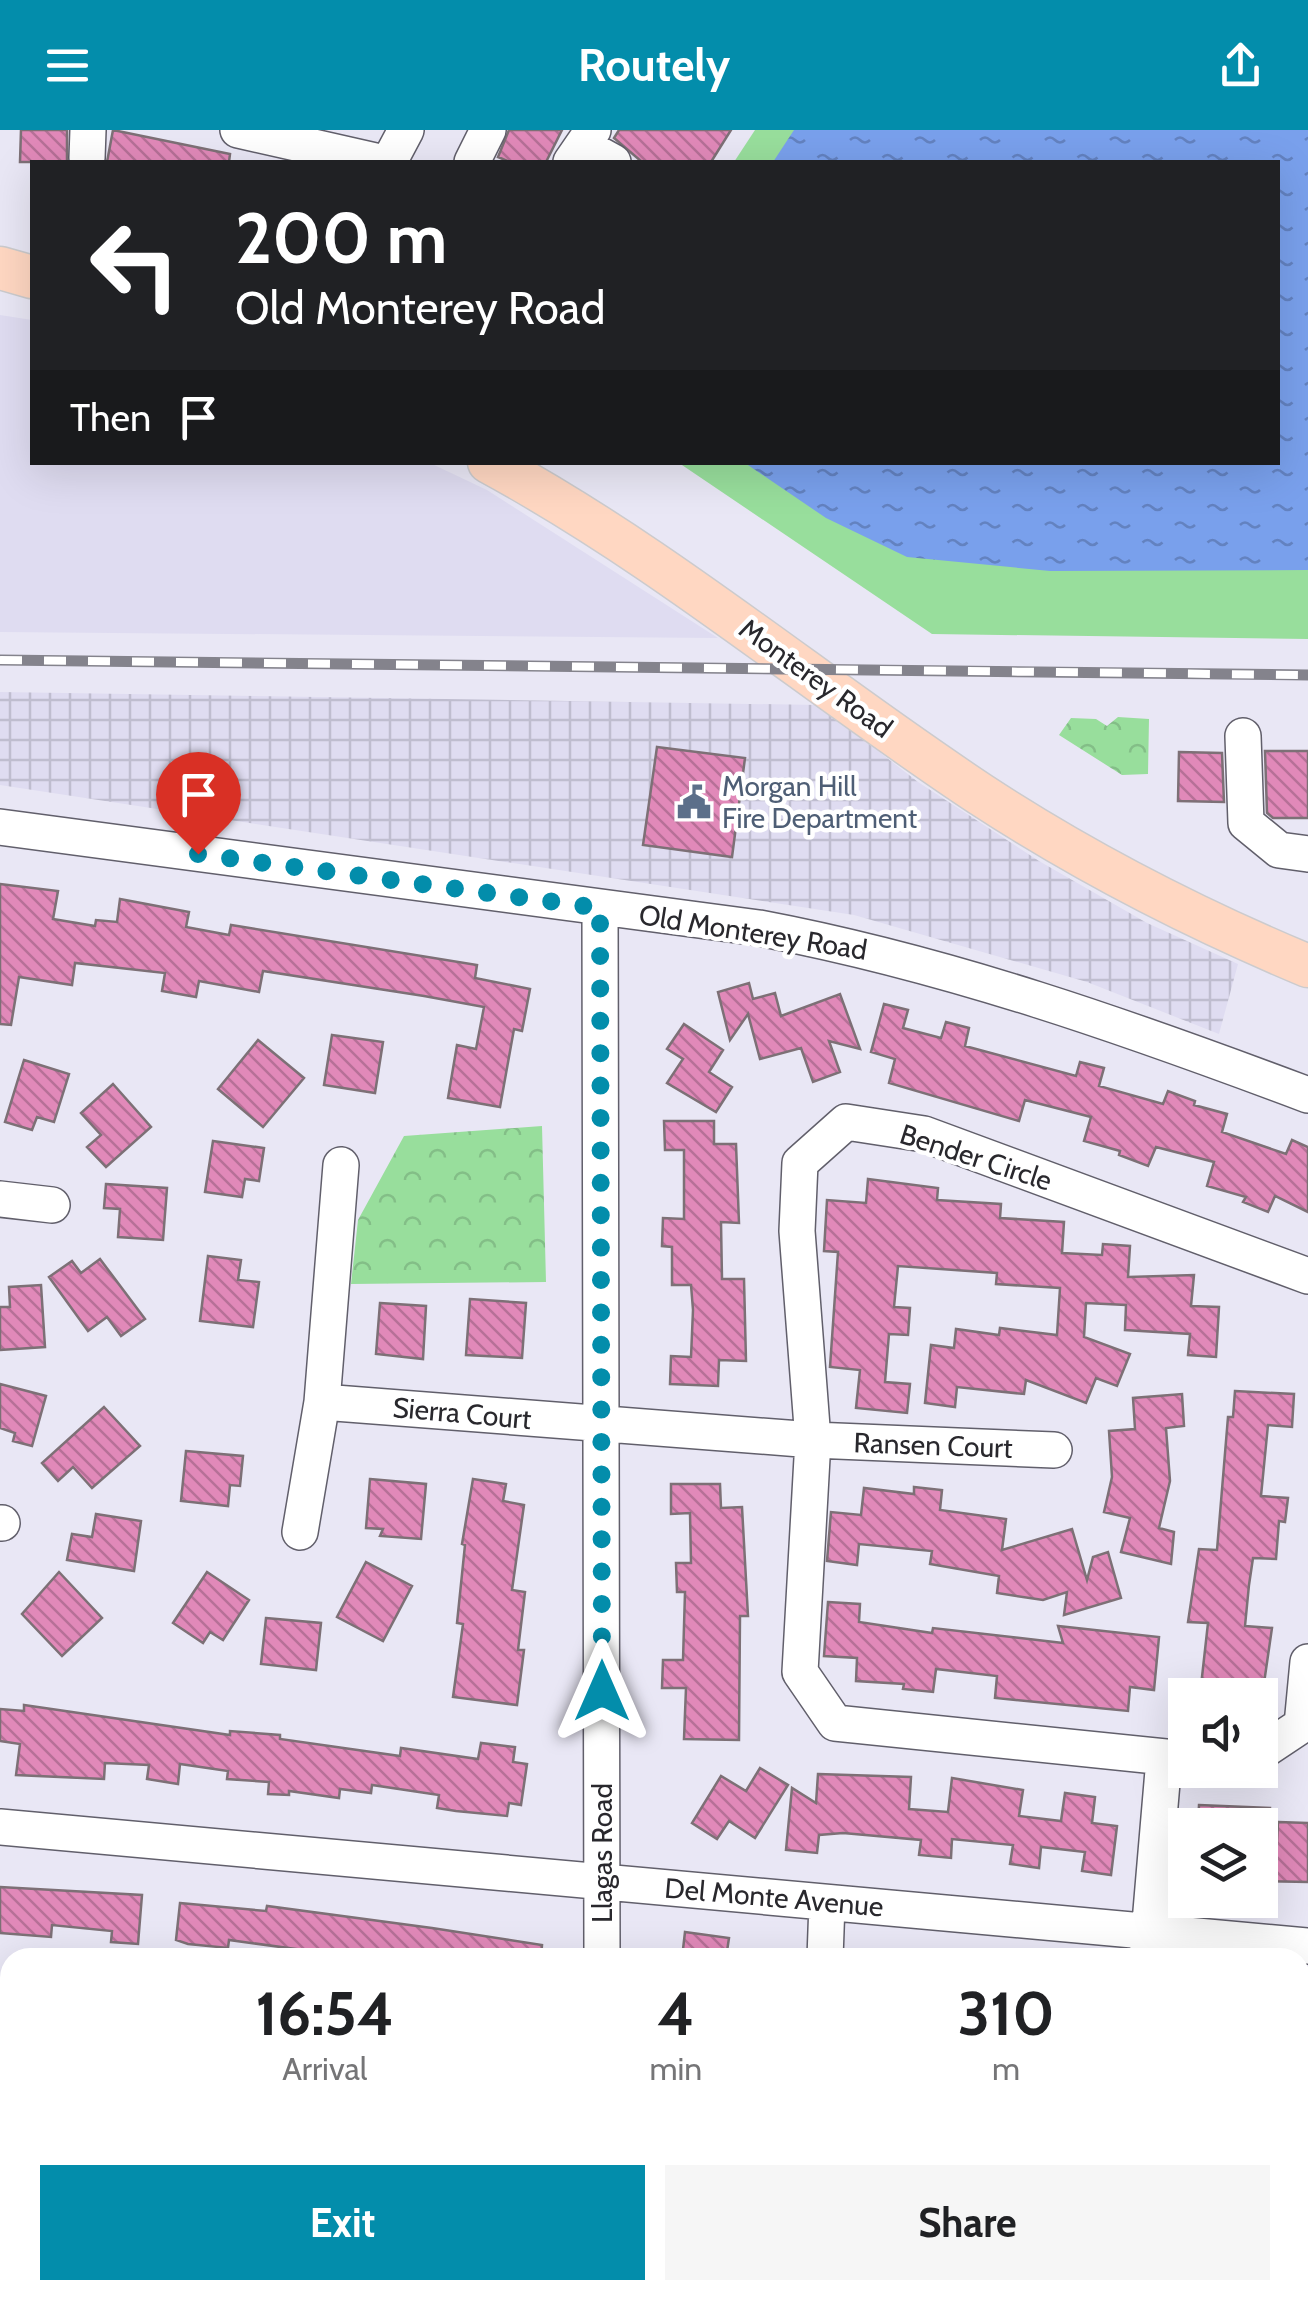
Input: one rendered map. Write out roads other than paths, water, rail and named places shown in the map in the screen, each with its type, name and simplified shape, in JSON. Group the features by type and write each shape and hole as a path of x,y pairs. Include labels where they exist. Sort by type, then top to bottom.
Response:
{"main road":[{"path":"0,268 30,276"},
{"path":"0,296 30,303"},
{"name":"Monterey Road","path":"495,465 660,567 1034,829 1170,905 1308,966"}],"street":[{"path":"238,130 313,136 375,160"},
{"path":"390,160 406,130"},
{"path":"473,160 488,130"},
{"path":"1243,736 1246,823 1279,850 1308,854"},
{"name":"Old Monterey Road","path":"0,827 760,928 952,971 1072,1008 1308,1095"},
{"name":"Llagas Road","path":"600,908 602,1948"},
{"name":"Bender Circle","path":"1168,1758 835,1724 800,1672 812,1440 798,1232 800,1164 846,1122 924,1134 1308,1276"},
{"path":"300,1532 322,1402 341,1165"},
{"path":"0,1199 52,1206"},
{"name":"Sierra Court","path":"322,1402 602,1425"},
{"path":"602,1425 812,1440"},
{"name":"Ransen Court","path":"812,1440 1054,1450"},
{"path":"1278,1742 1302,1725 1308,1662"},
{"name":"Bender Circle","path":"1149,1943 1170,1788"},
{"name":"Del Monte Avenue","path":"0,1827 828,1902 1149,1943 1308,1946"},
{"path":"826,1948 828,1902"}],"water":[{"path":"794,130 1308,130 1308,570 1050,571 907,557 826,518 748,465 1280,465 1280,160 774,160"}],"railway":[{"path":"0,660 1308,675"}],"place":[{"name":"Morgan Hill Fire Department","path":"694,802"}]}
